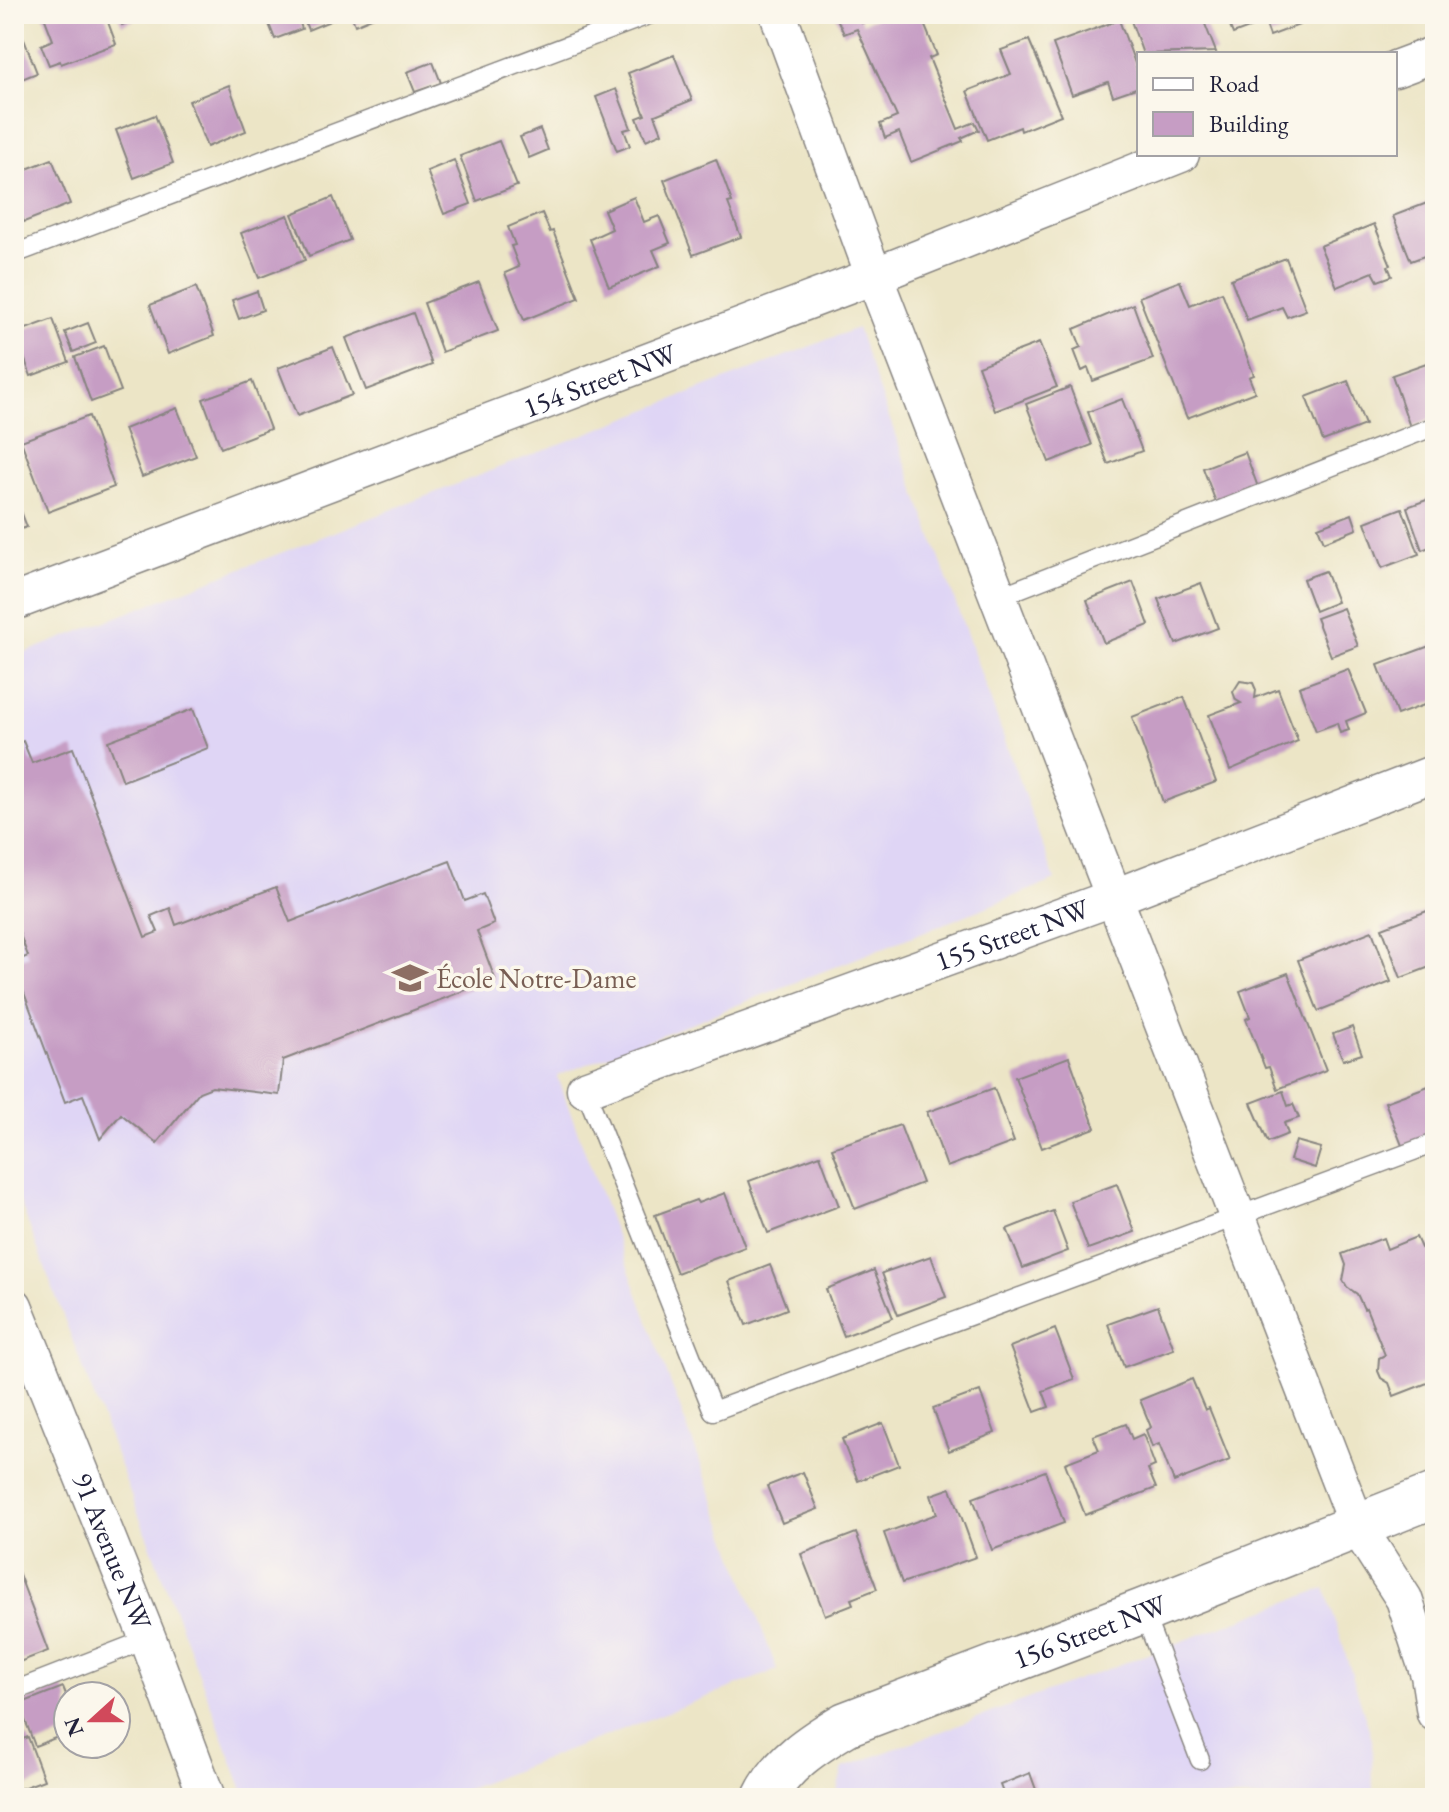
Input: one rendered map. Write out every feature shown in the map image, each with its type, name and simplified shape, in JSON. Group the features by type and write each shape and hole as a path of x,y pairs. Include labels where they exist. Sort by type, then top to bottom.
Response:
{"street":[{"path":"778,14 874,276 1357,1526 1404,1599 1429,1675 1435,1713"},
{"path":"1397,68 1435,54"},
{"name":"154 Street NW","path":"14,602 874,276 1176,156"},
{"name":"155 Street NW","path":"585,1089 1115,897 1435,773"},
{"name":"91 Avenue NW","path":"14,1306 148,1639 207,1798"},
{"name":"156 Street NW","path":"765,1798 771,1784 807,1747 846,1724 1435,1495"}],"lane":[{"path":"14,254 651,14"},
{"path":"998,597 1435,426"},
{"path":"585,1089 713,1411 1435,1143"},
{"path":"1143,1611 1200,1760"},
{"path":"14,1691 148,1639"}],"shaded area":[{"name":"École Notre-Dame","path":"857,328 1055,880 557,1076 777,1670 444,1798 246,1798 14,1186 14,657"},
{"path":"1325,1588 1372,1739 1373,1798 835,1798 843,1768"}],"building":[{"path":"43,14 105,14 116,44 61,64 60,61 49,65 41,45 53,40"},
{"path":"117,14 149,14 122,25"},
{"path":"265,14 297,14 302,29 275,39"},
{"path":"302,14 347,14 308,30"},
{"path":"351,14 381,14 355,25"},
{"path":"835,14 858,14 862,23 885,14 920,14 937,55 929,58 958,129 975,122 979,130 961,138 963,141 911,162 899,132 885,138 880,124 897,117 857,29 844,34"},
{"path":"1140,14 1201,14 1216,52 1142,52 1130,18"},
{"path":"1225,14 1298,14 1302,24 1270,36 1265,22 1233,34"},
{"path":"1119,20 1137,69 1137,88 1113,96 1108,82 1072,95 1053,44"},
{"path":"18,24 37,73 14,82 14,26"},
{"path":"1029,40 1061,115 987,140 967,91 1011,74 1001,50"},
{"path":"674,55 692,100 655,115 662,133 646,140 637,118 645,115 628,73"},
{"path":"433,62 441,83 415,92 407,72"},
{"path":"229,85 246,131 207,147 189,101"},
{"path":"616,89 631,128 624,130 630,146 617,151 596,97"},
{"path":"155,115 173,163 134,178 116,130"},
{"path":"540,129 548,150 529,158 520,137"},
{"path":"499,141 517,186 477,201 460,156"},
{"path":"52,159 70,204 24,222 14,197 14,174"},
{"path":"716,159 741,237 693,255 664,180"},
{"path":"454,160 471,204 444,214 427,171"},
{"path":"333,197 350,240 309,256 292,214"},
{"path":"634,197 644,222 659,216 670,243 653,250 660,266 609,287 590,239 612,229 604,210"},
{"path":"1435,200 1435,252 1411,261 1393,216"},
{"path":"542,213 550,232 553,231 579,298 524,320 505,273 519,267 508,227"},
{"path":"288,215 305,260 259,278 241,233"},
{"path":"1374,224 1391,265 1388,266 1392,276 1378,281 1373,272 1337,287 1320,246"},
{"path":"1286,258 1306,310 1287,317 1282,307 1247,320 1231,279"},
{"path":"1180,281 1190,305 1222,292 1254,375 1249,377 1255,392 1187,418 1139,297"},
{"path":"479,282 498,331 442,352 424,303"},
{"path":"196,287 214,336 168,354 150,305"},
{"path":"257,291 263,310 239,319 232,300"},
{"path":"1133,304 1153,359 1093,381 1088,368 1082,371 1074,350 1081,347 1074,329"},
{"path":"413,313 432,365 366,390 346,338"},
{"path":"53,319 69,362 31,376 15,333"},
{"path":"88,323 96,343 73,352 65,332"},
{"path":"1039,343 1057,387 995,411 978,366"},
{"path":"104,346 121,391 91,402 75,357"},
{"path":"333,347 352,395 297,416 278,368"},
{"path":"1435,360 1435,418 1410,427 1392,375"},
{"path":"252,381 270,429 221,448 203,399"},
{"path":"1348,381 1365,425 1323,441 1306,397"},
{"path":"1070,387 1092,445 1049,462 1026,404"},
{"path":"1122,399 1142,451 1108,464 1088,412"},
{"path":"177,408 196,456 142,477 124,429"},
{"path":"89,416 114,487 48,512 21,441"},
{"path":"1245,452 1259,490 1217,505 1203,468"},
{"path":"14,493 27,527 14,532"},
{"path":"1435,497 1435,545 1422,550 1407,507"},
{"path":"1402,508 1419,554 1382,568 1365,522"},
{"path":"1352,514 1357,529 1324,542 1318,527"},
{"path":"1325,571 1337,602 1315,611 1303,579"},
{"path":"1133,582 1149,625 1104,643 1087,600"},
{"path":"1201,583 1218,628 1176,644 1158,599"},
{"path":"1343,608 1358,646 1331,656 1316,618"},
{"path":"1435,644 1435,701 1397,715 1378,665"},
{"path":"1348,669 1366,713 1346,721 1349,730 1340,733 1337,723 1316,731 1299,687"},
{"path":"1240,681 1253,683 1255,698 1278,689 1298,741 1230,770 1209,715 1241,703 1233,692"},
{"path":"1184,697 1216,782 1163,802 1132,717"},
{"path":"193,709 208,748 123,781 108,741"},
{"path":"23,741 32,763 73,748 145,937 158,932 151,916 170,908 176,925 276,887 290,922 450,861 465,901 483,894 494,924 477,931 495,979 283,1060 279,1095 212,1087 199,1092 157,1143 121,1114 100,1139 83,1095 65,1102 14,966 14,962 28,956 14,919 14,745"},
{"path":"1435,908 1435,965 1401,978 1382,928"},
{"path":"1372,931 1391,982 1318,1011 1298,960"},
{"path":"1288,973 1326,1070 1277,1089 1269,1067 1265,1068 1246,1019 1250,1017 1240,991"},
{"path":"1352,1027 1362,1054 1343,1060 1333,1034"},
{"path":"1069,1057 1095,1128 1042,1148 1015,1077"},
{"path":"1434,1084 1435,1141 1405,1153 1385,1102"},
{"path":"994,1088 1014,1142 947,1167 927,1112"},
{"path":"1283,1091 1288,1106 1293,1104 1299,1118 1284,1123 1288,1134 1268,1142 1251,1103"},
{"path":"900,1125 922,1183 855,1209 832,1148"},
{"path":"1296,1141 1321,1148 1315,1168 1290,1160"},
{"path":"820,1155 839,1206 768,1233 749,1181"},
{"path":"1117,1184 1135,1232 1088,1249 1070,1201"},
{"path":"725,1193 745,1247 677,1273 655,1215"},
{"path":"1053,1211 1068,1251 1023,1268 1007,1229"},
{"path":"1416,1237 1421,1248 1435,1243 1435,1380 1394,1396 1389,1383 1381,1378 1378,1371 1379,1358 1385,1355 1366,1308 1343,1280 1346,1265 1342,1254 1383,1238 1387,1249"},
{"path":"931,1256 946,1297 898,1315 882,1273"},
{"path":"770,1265 787,1309 746,1325 729,1281"},
{"path":"874,1270 893,1318 844,1336 826,1289"},
{"path":"1158,1306 1174,1349 1124,1367 1108,1324"},
{"path":"1055,1329 1074,1379 1043,1391 1049,1407 1035,1412 1010,1347"},
{"path":"1192,1379 1205,1410 1209,1408 1230,1460 1174,1482 1159,1444 1152,1447 1146,1430 1151,1427 1140,1400"},
{"path":"980,1391 995,1433 949,1451 933,1408"},
{"path":"883,1423 899,1465 858,1481 842,1439"},
{"path":"1126,1424 1132,1439 1143,1434 1155,1466 1148,1469 1156,1488 1085,1515 1065,1463 1099,1450 1093,1436"},
{"path":"1045,1471 1064,1523 992,1550 973,1498"},
{"path":"803,1472 818,1509 782,1523 767,1486"},
{"path":"951,1488 976,1557 902,1583 884,1533 937,1514 931,1495"},
{"path":"856,1533 877,1589 851,1599 853,1604 825,1615 801,1554"},
{"path":"14,1561 48,1651 14,1664"},
{"path":"52,1691 52,1739 35,1746 19,1704"},
{"path":"28,1737 44,1780 14,1791 14,1742"},
{"path":"1030,1773 1039,1798 1005,1798 1000,1785"}],"place":[{"name":"École Notre-Dame","path":"410,978"}]}
